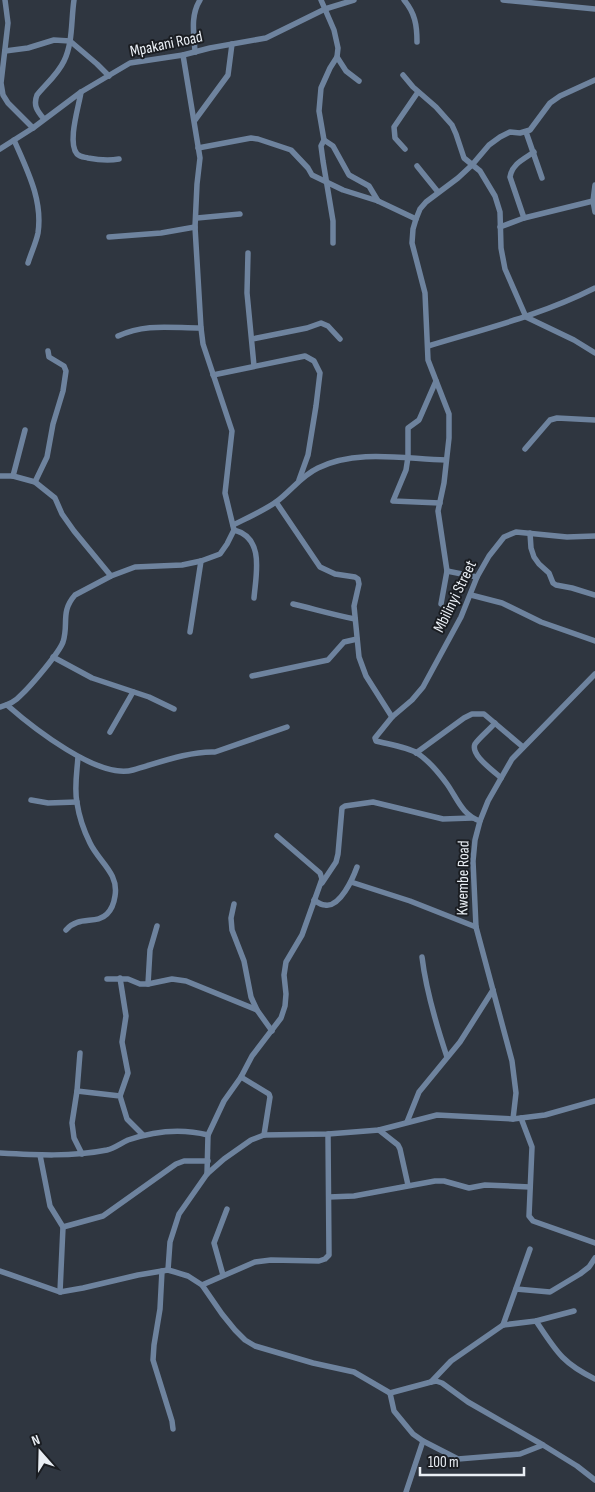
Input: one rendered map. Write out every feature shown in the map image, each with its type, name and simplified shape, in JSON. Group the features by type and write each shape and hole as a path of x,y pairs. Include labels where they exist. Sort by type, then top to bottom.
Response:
{"street":[{"path":"5,0 8,23 3,46 1,83 3,94 8,103 33,128"},
{"path":"44,119 37,112 35,99 63,63 70,41 74,0"},
{"path":"195,52 193,17 200,0"},
{"path":"322,0 337,42 337,57 322,88 318,111 324,140 322,152 333,221 333,243"},
{"name":"Mpakani Road","path":"0,149 33,128 81,92 130,63 138,60 183,55 266,38 325,9 354,0"},
{"path":"404,0 413,12 416,21 418,42"},
{"path":"503,0 595,9"},
{"path":"3,46 28,48 54,40 70,41 109,76"},
{"path":"194,120 228,75 232,44"},
{"path":"0,707 19,697 63,643 64,615 75,595 111,576 135,567 182,565 220,554 227,544 233,528 225,494 232,431 203,344 201,328 196,227 200,158 183,55"},
{"path":"337,57 346,71 359,81"},
{"path":"403,75 452,125 464,158 480,172 495,196 500,212 501,248 505,269 526,317 574,340 595,353"},
{"path":"441,604 447,571 438,511 444,483 449,438 449,414 428,360 425,293 412,244 416,218 420,209 472,165 489,145 505,133 526,132 550,103 560,96 595,80"},
{"path":"81,92 73,133 73,142 77,154 102,161 119,159"},
{"path":"405,149 395,138 394,127 418,92"},
{"path":"526,132 542,178"},
{"path":"198,148 243,139 258,139 291,150 312,175 416,218"},
{"path":"14,140 34,188 40,214 38,235 28,262"},
{"path":"324,140 333,146 349,175 369,186 378,201"},
{"path":"524,218 510,177 511,171 515,166 534,152"},
{"path":"417,166 438,192"},
{"path":"595,185 593,201 595,212"},
{"path":"500,227 524,218 593,201"},
{"path":"197,218 240,214"},
{"path":"109,237 161,233 196,227"},
{"path":"248,252 247,293 254,366"},
{"path":"428,346 526,317 574,299 595,288"},
{"path":"252,339 321,324 328,326 340,339"},
{"path":"118,336 131,330 148,327 201,328"},
{"path":"36,482 47,457 66,371 64,366 50,356 48,351"},
{"path":"213,375 305,356 314,361 320,373 308,454 299,480"},
{"path":"436,381 419,420 408,428 406,470 392,501 440,503"},
{"path":"525,449 550,420 557,418 595,420"},
{"path":"13,476 25,430"},
{"path":"233,528 276,502 299,480 317,468 350,458 369,456 446,460"},
{"path":"0,476 13,476 36,482 55,498 62,514 74,531 111,576"},
{"path":"276,502 320,567 335,574 358,579 359,584 354,606 357,646 362,668 392,717"},
{"path":"233,528 245,534 254,546 258,562 254,598"},
{"name":"Mbilinyi Street","path":"416,753 376,741 375,738 392,717 412,700 423,687 461,617 477,577 489,556 504,537 516,532 567,537 595,536"},
{"path":"530,533 534,557 549,573 556,586 572,588 595,595"},
{"path":"190,632 201,561"},
{"path":"447,571 477,577"},
{"path":"471,595 502,603 541,622 595,641"},
{"path":"293,604 355,619"},
{"path":"252,676 328,660 344,642 357,639"},
{"path":"53,657 92,678 149,697 174,709"},
{"name":"Kwembe Road","path":"513,1119 516,1093 512,1061 476,927 473,861 475,840 488,800 512,760 595,674"},
{"path":"110,732 133,692"},
{"path":"7,705 38,731 78,757 97,765 126,772 204,751 215,752 287,727"},
{"path":"480,821 465,813 438,772 416,753 472,714 484,714 523,748"},
{"path":"495,723 476,743 474,749 476,755 501,778"},
{"path":"66,930 74,922 107,915 113,904 116,892 115,880 89,842 77,802 78,757"},
{"path":"31,800 48,803 77,802"},
{"path":"320,886 336,862 342,808 345,806 373,802 443,819 472,818"},
{"path":"208,1174 208,1135 224,1101 241,1077 252,1056 281,1018 285,1006 284,975 286,962 302,935 322,878 320,873 278,836"},
{"path":"314,900 323,905 332,904 346,890 357,867"},
{"path":"351,882 410,901 476,927"},
{"path":"234,904 231,918 232,930 244,961 251,997 257,1010 272,1031"},
{"path":"148,984 150,950 157,926"},
{"path":"422,957 424,976 447,1057"},
{"path":"120,978 126,1016 122,1042 128,1073 120,1096 127,1119 143,1136"},
{"path":"107,979 128,979 140,984 172,979 186,981 257,1010"},
{"path":"407,1122 419,1092 460,1042 494,990"},
{"path":"80,1054 72,1123 74,1138 82,1154"},
{"path":"241,1077 269,1094 264,1135"},
{"path":"77,1092 120,1096"},
{"path":"173,1429 153,1360 170,1242 179,1214 208,1174 241,1145 264,1135 328,1134 379,1130 427,1116 446,1114 513,1119 545,1115 595,1101"},
{"path":"521,1118 532,1147 529,1216 533,1221 595,1244"},
{"path":"0,1153 58,1156 82,1154 110,1149 143,1136 178,1130 194,1131 208,1135"},
{"path":"379,1130 394,1141 400,1149 408,1185"},
{"path":"202,1285 255,1262 272,1260 319,1261 329,1255 328,1134"},
{"path":"40,1155 50,1206 63,1227 60,1292"},
{"path":"63,1227 103,1216 176,1164 192,1160 208,1161"},
{"path":"329,1197 354,1196 434,1181 469,1188 485,1185 530,1186"},
{"path":"223,1275 214,1243 228,1210"},
{"path":"503,1325 530,1249"},
{"path":"516,1289 550,1292 589,1268 595,1258"},
{"path":"0,1271 60,1292 116,1279 165,1271 188,1276 202,1285 222,1314 245,1340 255,1346 313,1363 354,1372 390,1393 436,1381 442,1383 468,1402 577,1466 595,1480"},
{"path":"431,1382 451,1361 503,1325 536,1321 574,1311"},
{"path":"536,1321 561,1358 595,1379"},
{"path":"390,1393 394,1411 413,1434 458,1459 520,1454 543,1445"},
{"path":"406,1492 423,1441"}]}
